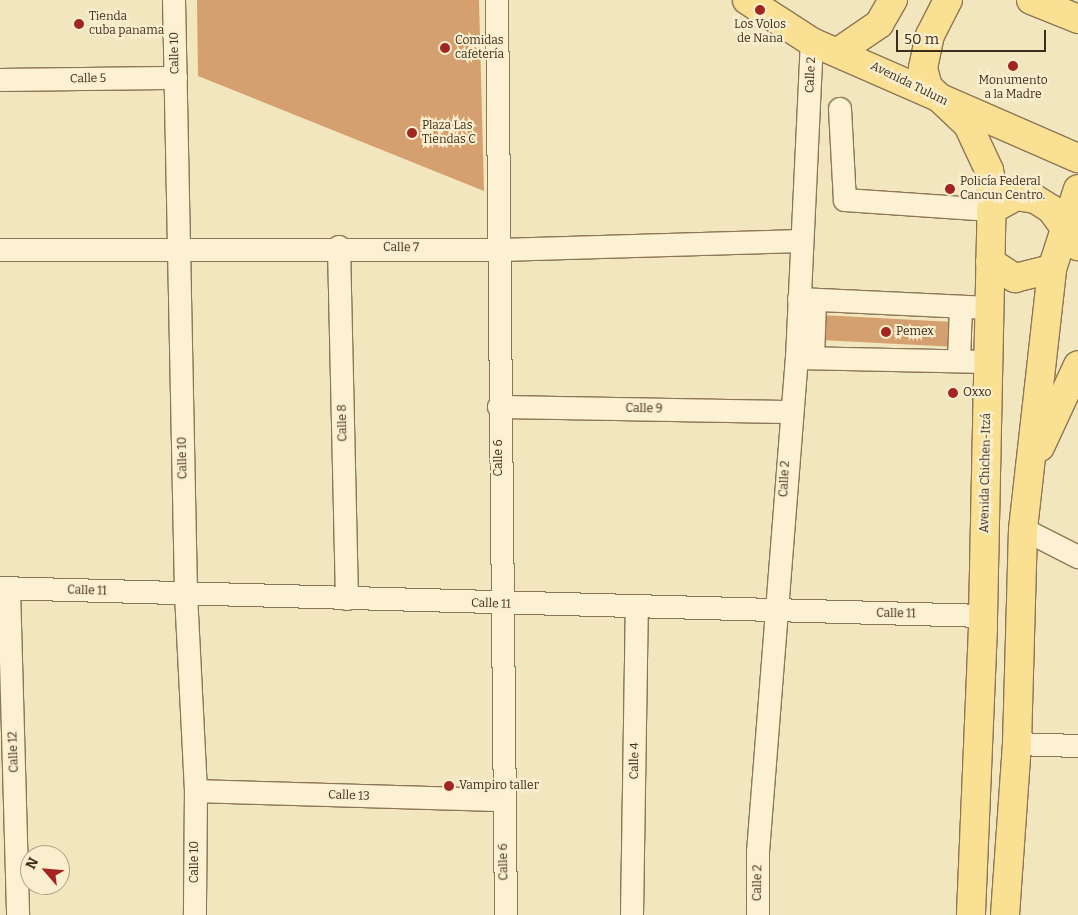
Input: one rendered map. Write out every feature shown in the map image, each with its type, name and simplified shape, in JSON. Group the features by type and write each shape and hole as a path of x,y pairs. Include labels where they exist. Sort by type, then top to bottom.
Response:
{"main road":[{"name":"Avenida Tulum","path":"747,0 812,42 838,52 940,100 1078,158"},
{"path":"838,52 878,24 893,0"},
{"name":"Avenida Chichen-Itzá","path":"948,0 924,54 928,87 968,125 980,146 989,170 991,210 983,616 971,908"},
{"path":"1031,0 1078,19"},
{"path":"1005,908 1017,744 1023,529 1052,269 1071,236 1078,189"},
{"path":"991,210 1026,195 1051,209 1071,236"},
{"path":"990,262 1015,278 1052,269"},
{"path":"1031,467 1078,365"},
{"path":"971,908 989,896 1005,908"}],"street":[{"name":"Calle 10","path":"174,0 186,594 196,791 195,915"},
{"name":"Calle 6","path":"497,0 500,250 499,604 506,915"},
{"name":"Calle 2","path":"758,915 758,852 777,612 790,412 805,358 807,300 802,242 812,42"},
{"name":"Calle 5","path":"0,80 176,78"},
{"path":"840,109 845,200 991,210"},
{"name":"Calle 7","path":"0,250 339,247 500,250 802,242"},
{"name":"Calle 8","path":"339,247 347,599"},
{"path":"807,300 989,308"},
{"path":"959,362 961,307"},
{"path":"805,358 988,362"},
{"name":"Calle 9","path":"499,407 790,412"},
{"path":"1023,529 1078,558"},
{"name":"Calle 11","path":"5,588 777,612 983,616"},
{"name":"Calle 12","path":"5,588 18,915"},
{"name":"Calle 4","path":"632,915 637,607"},
{"path":"1017,744 1078,746"},
{"name":"Calle 13","path":"196,791 503,800"}],"building":[{"name":"Plaza Las Tiendas C","path":"197,0 479,0 484,191 198,76"},
{"name":"Pemex","path":"821,315 953,322 952,347 820,340"}],"place":[{"name":"Los Volos de Nana","path":"760,10"},
{"name":"Tienda cuba panama","path":"79,24"},
{"name":"Comidas cafetería","path":"445,48"},
{"name":"Monumento a la Madre","path":"1013,66"},
{"name":"Plaza Las Tiendas C","path":"412,133"},
{"name":"Policía Federal Cancun Centro.","path":"950,189"},
{"name":"Pemex","path":"886,332"},
{"name":"Oxxo","path":"953,393"},
{"name":"Vampiro taller","path":"449,786"}]}
